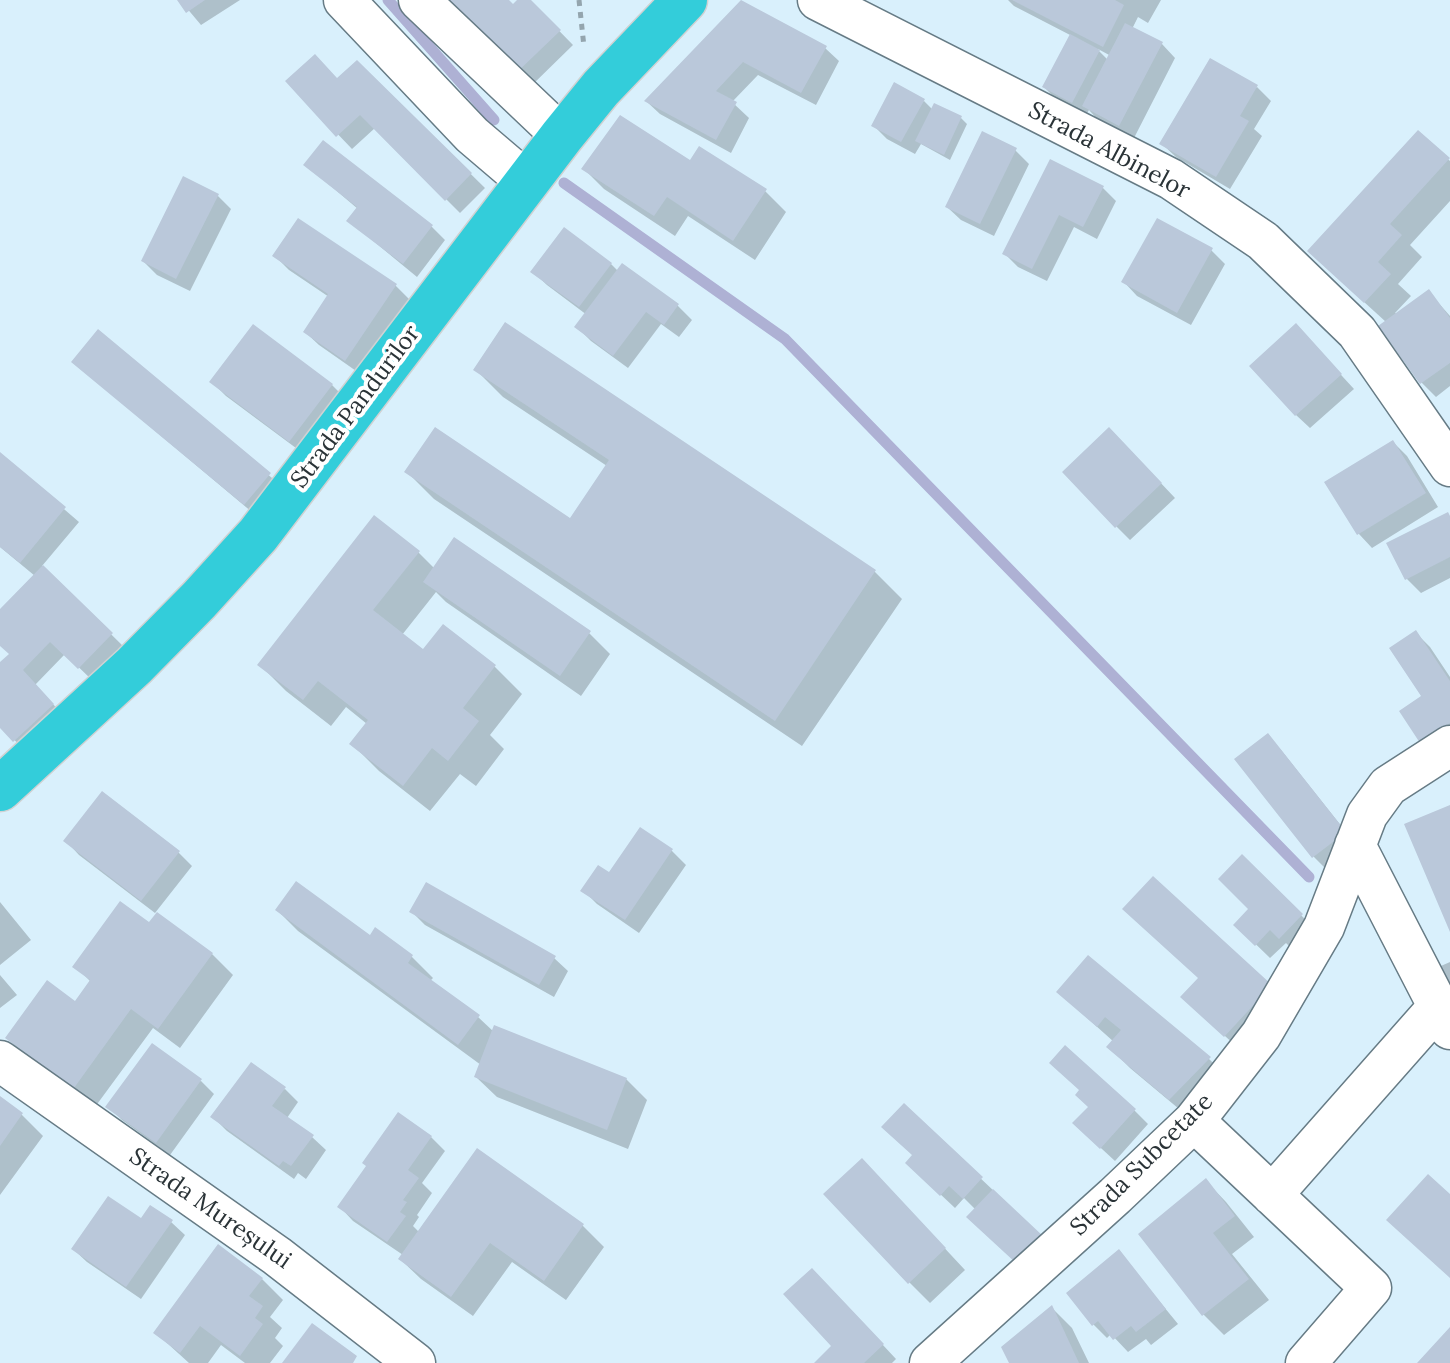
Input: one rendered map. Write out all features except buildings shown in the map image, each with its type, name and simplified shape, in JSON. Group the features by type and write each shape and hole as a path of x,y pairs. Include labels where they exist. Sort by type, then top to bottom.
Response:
{"highway":[{"name":"Strada Pandurilor","path":"0,789 134,666 258,535 526,181 601,88 685,0"}],"street":[{"path":"344,0 472,135 526,181"},
{"path":"419,0 562,136"},
{"name":"Strada Albinelor","path":"818,0 1171,179 1263,241 1357,332 1450,466"},
{"name":"Strada Subcetate","path":"930,1363 1194,1121 1261,1035 1324,927 1367,815 1388,786 1450,746"},
{"path":"1272,1195 1444,1017 1355,845"},
{"name":"Strada Mureșului","path":"0,1061 277,1256 415,1363"},
{"path":"1194,1121 1371,1288 1306,1363"}],"path":[{"path":"579,0 584,48"}],"waterway":[{"path":"388,0 494,120"},
{"path":"564,183 785,339 1309,877"}]}
